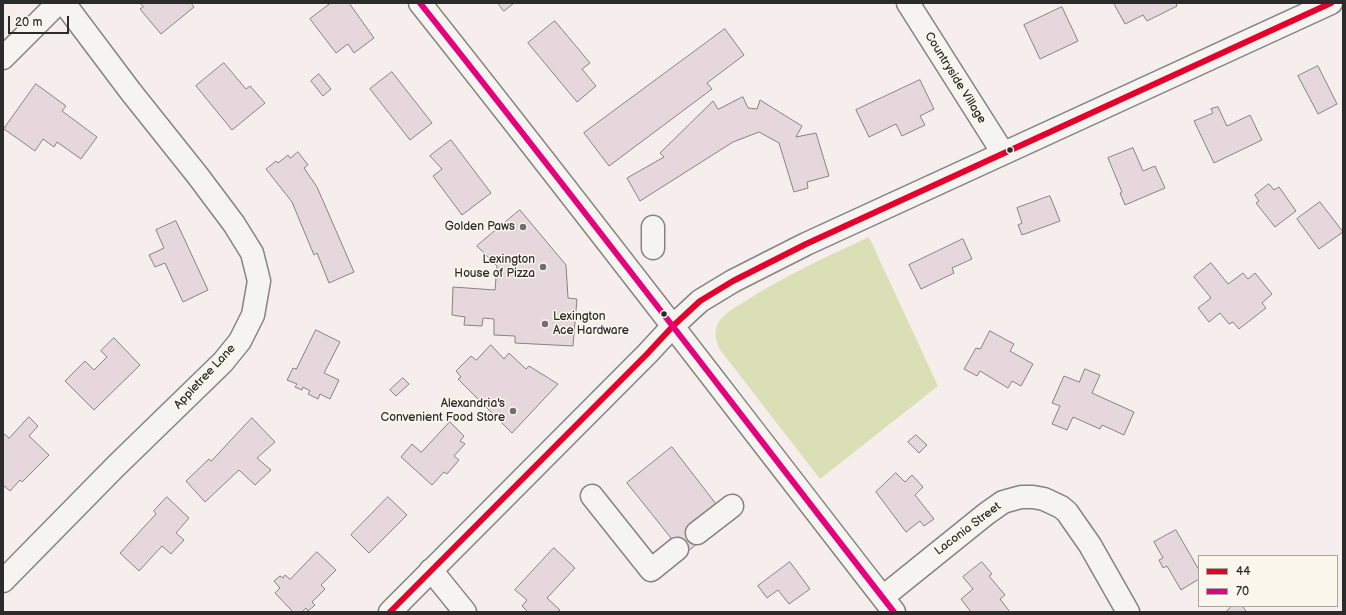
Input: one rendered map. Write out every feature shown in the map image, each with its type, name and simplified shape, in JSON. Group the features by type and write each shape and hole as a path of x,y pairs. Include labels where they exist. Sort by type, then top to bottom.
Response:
{"main road":[{"path":"3,58 58,3"},
{"name":"Appletree Lane","path":"3,581 116,466 223,362 240,340 253,314 259,281 252,253 234,224 64,3"},
{"path":"420,3 534,147 889,604"},
{"name":"Countryside Village","path":"908,3 1002,153"},
{"path":"390,612 647,354 673,326 700,301 732,281 806,244 1331,3"},
{"path":"592,496 651,570 677,549"},
{"name":"Laconia Street","path":"889,604 986,514 1000,504 1018,498 1033,497 1051,502 1067,512 1090,545 1128,612"},
{"path":"697,533 732,506"},
{"path":"431,570 465,612"}],"green space":[{"path":"869,237 938,386 820,479 721,351 716,340 716,327 720,320 734,308 774,284 805,267"}],"building":[{"path":"140,3 191,3 194,7 161,34 140,9 143,7"},
{"path":"331,3 349,3 374,38 354,53 348,44 336,53 310,19"},
{"path":"498,3 514,3 504,11"},
{"path":"1176,3 1177,6 1147,21 1143,15 1125,24 1114,4"},
{"path":"1062,7 1078,41 1040,59 1024,25"},
{"path":"555,21 590,63 582,69 596,86 577,102 528,43"},
{"path":"725,29 744,55 707,83 712,89 609,166 584,133"},
{"path":"224,63 246,89 250,86 265,103 232,130 196,86"},
{"path":"1318,66 1337,104 1318,114 1298,76"},
{"path":"392,72 432,123 410,140 370,89"},
{"path":"319,74 331,89 323,96 311,81"},
{"path":"920,80 934,109 920,116 925,125 902,136 896,124 869,137 856,110"},
{"path":"36,84 66,106 62,111 97,137 81,159 57,142 54,147 43,139 35,151 4,129"},
{"path":"743,97 748,108 757,109 760,100 802,126 796,137 816,133 829,176 807,182 808,188 794,192 779,143 759,132 733,142 640,201 627,178 664,157 660,153 713,101 718,109"},
{"path":"1218,107 1227,126 1250,115 1262,140 1214,163 1194,121 1213,113 1211,109"},
{"path":"451,140 491,193 462,215 433,176 442,169 430,156"},
{"path":"1133,148 1143,171 1155,166 1165,188 1125,205 1120,193 1122,192 1108,158"},
{"path":"298,152 308,165 304,168 317,187 354,272 329,283 317,253 314,255 292,202 266,169 276,161 278,163 288,155 290,158"},
{"path":"1269,184 1274,190 1279,187 1296,211 1275,227 1256,203 1259,201 1255,195"},
{"path":"1050,196 1060,221 1022,235 1018,225 1022,223 1017,208"},
{"path":"1320,202 1343,232 1319,249 1297,219"},
{"path":"520,210 566,265 568,298 577,299 573,346 515,343 515,336 494,335 494,319 483,318 482,326 464,325 465,317 452,315 453,287 495,290 497,266 477,246"},
{"path":"176,221 208,290 183,302 165,263 155,267 149,255 164,248 156,230"},
{"path":"963,239 972,259 952,268 954,273 921,289 909,265"},
{"path":"1211,263 1228,284 1243,273 1248,279 1255,273 1272,294 1262,303 1266,308 1239,329 1233,322 1229,324 1220,313 1209,322 1198,308 1211,298 1194,277"},
{"path":"316,330 340,342 324,373 339,380 330,399 320,394 318,399 308,394 310,391 303,387 302,390 295,387 297,384 287,380 293,368 296,369"},
{"path":"990,331 1014,344 1010,351 1033,364 1021,386 1012,381 1008,388 980,371 977,376 964,369 976,348 980,349"},
{"path":"114,338 140,365 94,410 65,381 85,361 94,370 107,357 101,351"},
{"path":"491,345 504,359 509,353 526,369 529,366 558,384 512,433 458,379 461,377 456,371 471,356 476,360"},
{"path":"1085,369 1100,375 1092,393 1134,412 1124,435 1102,425 1100,429 1073,417 1067,430 1052,424 1060,406 1052,403 1064,376 1079,382"},
{"path":"403,378 409,384 396,396 390,390"},
{"path":"29,417 38,426 29,436 49,455 22,482 20,480 10,491 3,485 3,433 9,438"},
{"path":"252,418 275,442 257,458 271,470 255,485 239,470 205,502 186,481 209,459 211,461"},
{"path":"450,422 464,436 460,441 465,444 454,456 459,460 447,474 444,472 432,485 401,457 412,444 421,452"},
{"path":"916,435 927,445 919,453 908,442"},
{"path":"672,447 716,504 690,524 702,540 682,556 669,540 671,538 627,483"},
{"path":"896,473 905,482 912,475 923,487 915,495 934,519 924,526 920,521 906,532 876,492"},
{"path":"167,497 189,518 176,533 184,540 171,554 162,546 139,571 120,553 156,514 154,511"},
{"path":"388,497 407,515 369,553 351,535"},
{"path":"1176,530 1198,568 1198,580 1181,590 1167,566 1163,568 1159,560 1163,558 1154,542"},
{"path":"554,548 575,568 547,598 560,610 557,612 528,612 522,606 527,600 515,590"},
{"path":"317,552 336,570 321,585 325,589 312,602 315,605 308,611 306,608 302,612 293,612 275,593 280,588 274,581 280,576 283,578 285,575 290,579"},
{"path":"790,562 810,589 789,604 778,590 767,598 758,586"},
{"path":"982,562 992,574 989,576 1005,595 1000,599 1010,612 971,612 961,599 973,589 963,577"},
{"path":"1231,607 1243,607 1247,612 1226,612"}],"transit line":[{"name":"70","path":"420,3 599,230 894,612"},
{"name":"44","path":"390,612 647,354 673,326 700,301 733,281 806,244 1331,3"}],"place":[{"name":"Golden Paws","path":"523,227"},
{"name":"Lexington House of Pizza","path":"543,267"},
{"name":"Lexington Ace Hardware","path":"545,324"},
{"name":"Alexandria's Convenient Food Store","path":"513,411"}]}
